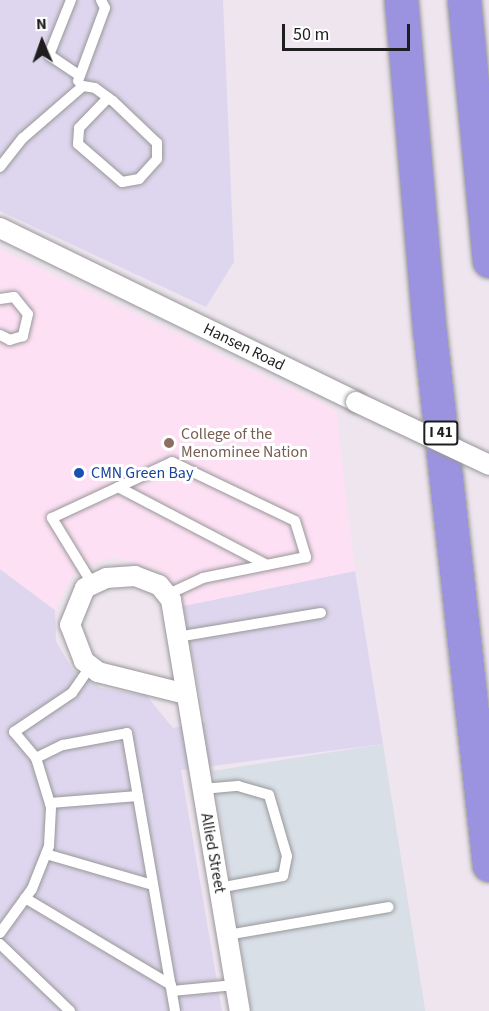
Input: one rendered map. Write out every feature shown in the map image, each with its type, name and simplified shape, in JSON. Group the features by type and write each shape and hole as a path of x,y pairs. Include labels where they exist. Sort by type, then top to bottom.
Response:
{"highway":[{"path":"383,0 430,335"},
{"name":"I 41","path":"401,0 430,335 489,866"},
{"path":"464,0 489,261"}],"street":[{"name":"Hansen Road","path":"0,228 489,465"},
{"path":"167,595 159,585 135,576 93,585 74,604 70,625 73,645 90,666 186,694"},
{"name":"Allied Street","path":"167,595 177,637 240,1011"}],"lane":[{"path":"71,0 49,56 80,76"},
{"path":"0,167 75,89 105,8 101,0"},
{"path":"75,89 95,88 108,98 157,143 157,159 132,182 122,182 78,144 79,128 108,98"},
{"path":"0,299 14,297 28,314 22,336 10,340 0,335"},
{"path":"93,585 52,518 172,462 295,521 306,557 203,578 167,595"},
{"path":"118,487 267,565"},
{"path":"177,637 321,613"},
{"path":"0,933 25,898 46,854 50,803 36,758 14,732 72,693 90,666"},
{"path":"36,758 63,745 127,733 175,1011"},
{"path":"202,789 254,787 269,795 287,856 284,876 267,881 219,888"},
{"path":"50,803 138,796"},
{"path":"46,854 153,885"},
{"path":"25,898 171,988 235,985"},
{"path":"227,935 389,907"},
{"path":"0,944 70,1011"}],"shaded area":[{"path":"0,0 223,0 234,262 206,307 0,211"},
{"name":"College of the Menominee Nation","path":"0,249 336,410 355,571 183,606 160,571 114,557 85,566 72,576 55,610 0,569"},
{"path":"0,569 55,610 56,641 72,669 101,688 146,695 173,728 205,722 183,606 355,571 383,744 181,770 222,1011 0,1011"},
{"path":"383,744 425,1011 251,1011 213,771"}],"place":[{"name":"College of the Menominee Nation","path":"169,443"},
{"name":"CMN Green Bay","path":"79,473"}]}
